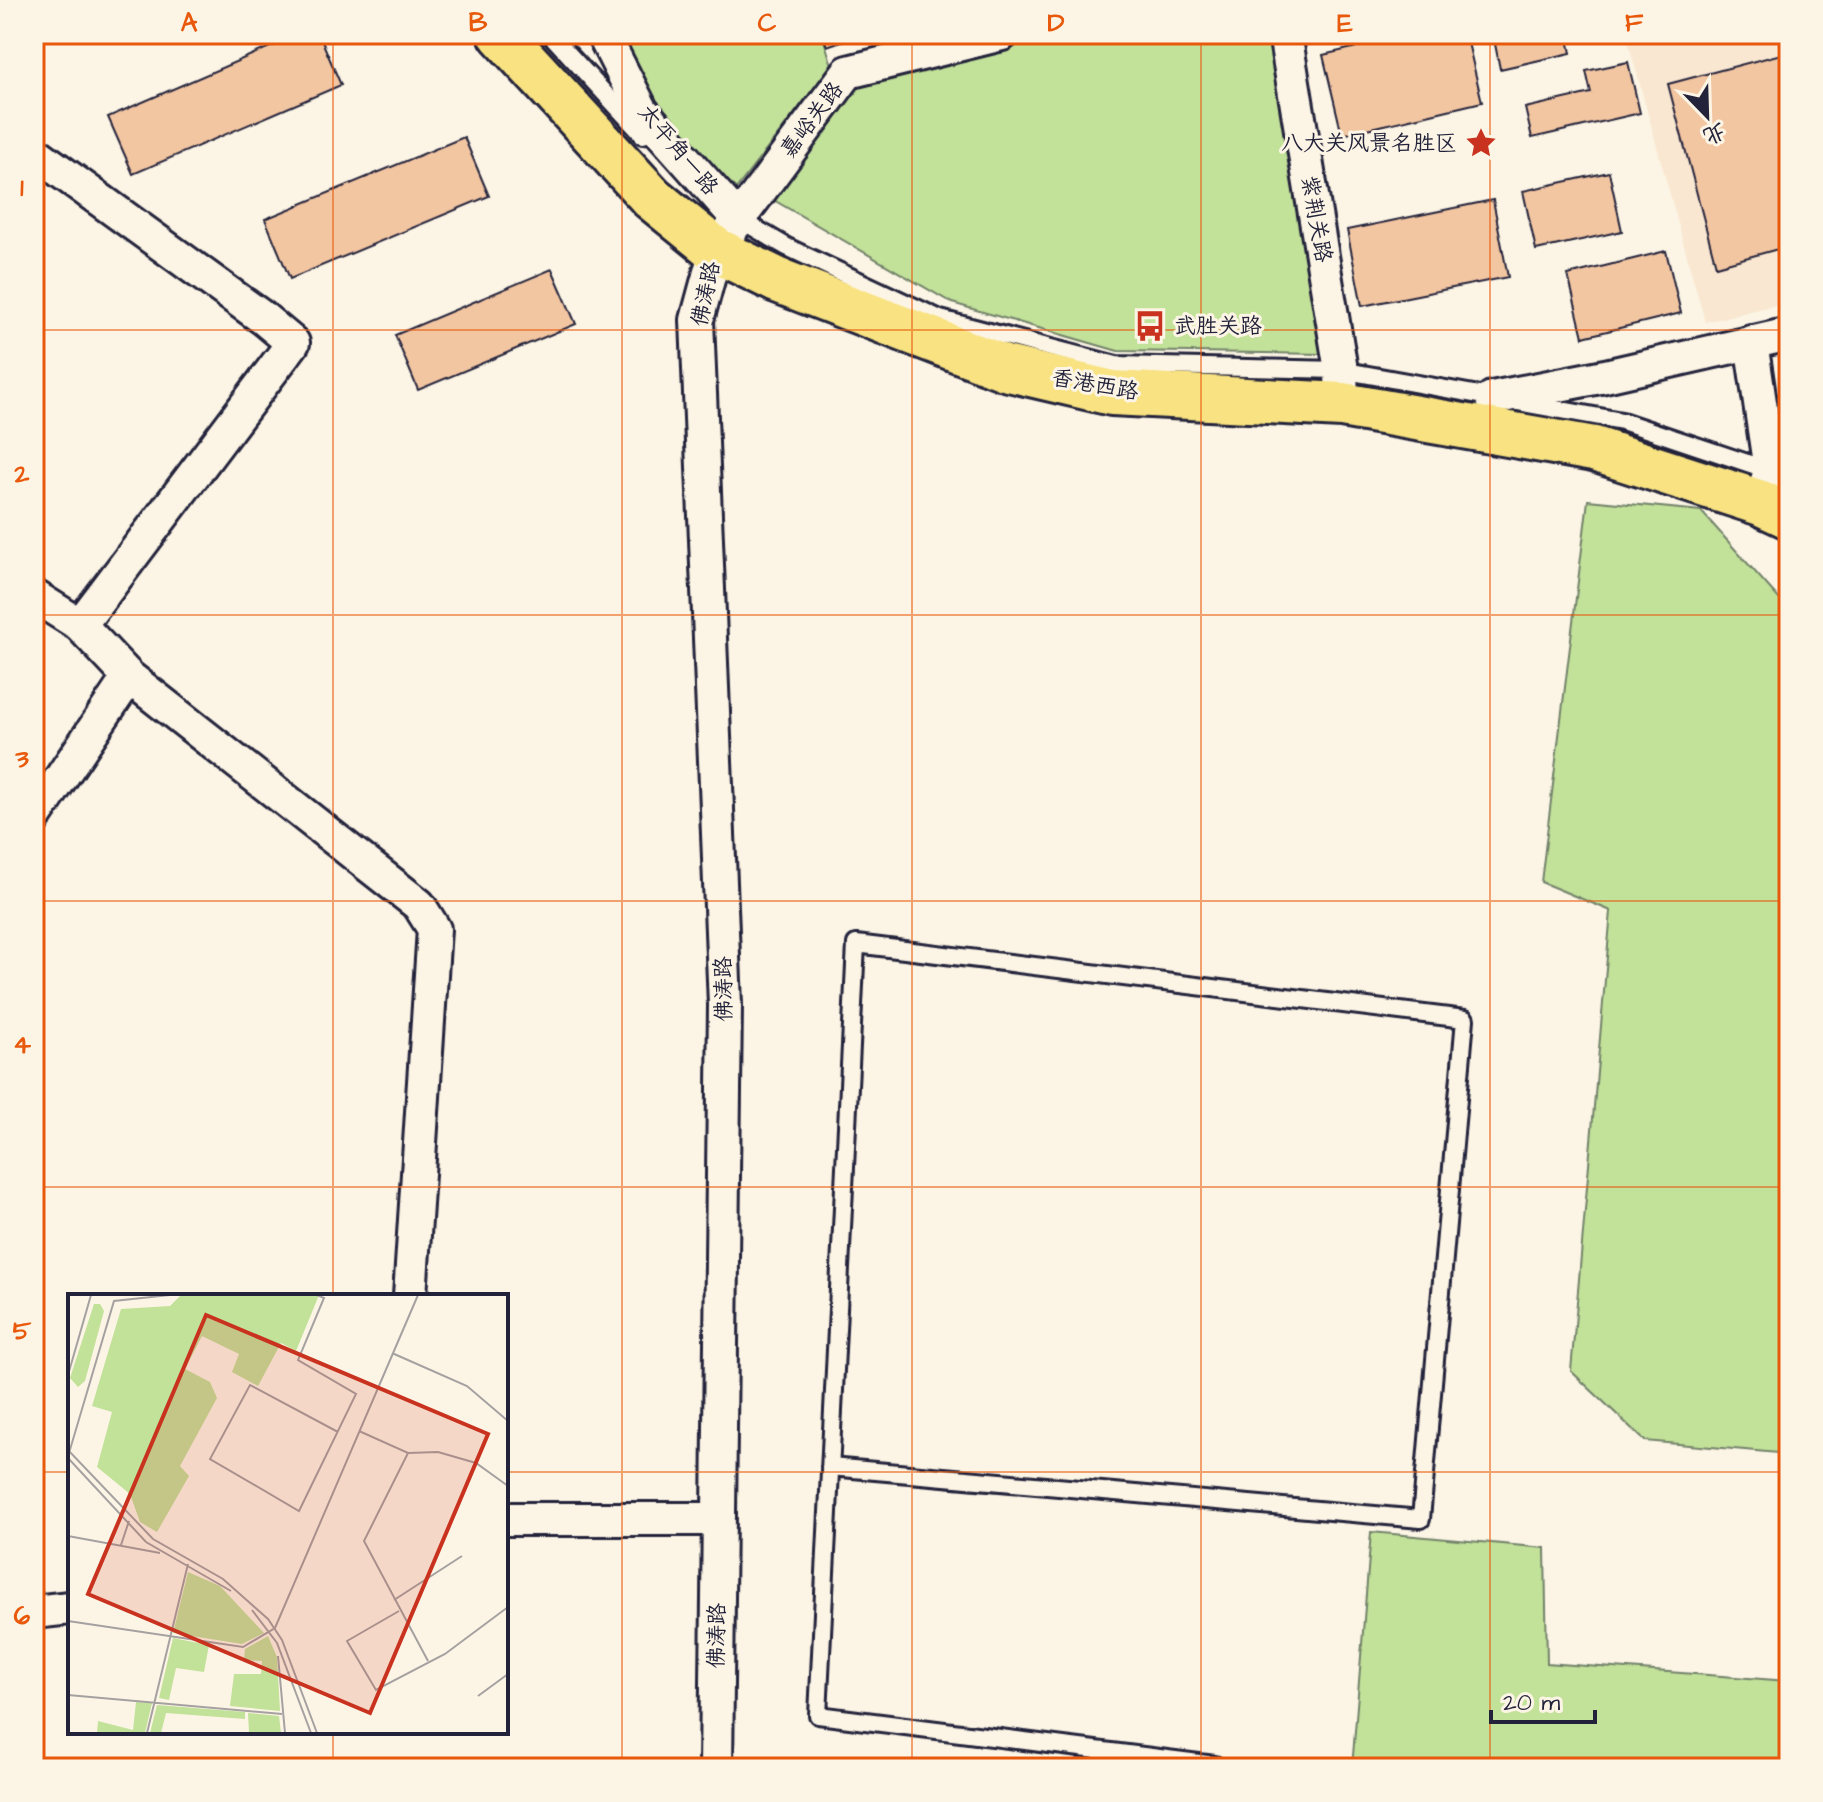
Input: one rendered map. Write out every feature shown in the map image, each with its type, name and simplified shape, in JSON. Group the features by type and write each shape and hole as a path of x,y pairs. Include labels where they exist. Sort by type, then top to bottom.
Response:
{"main road":[{"name":"香港西路","path":"501,34 652,198 727,235 777,280 1005,368 1112,393 1342,387 1777,492"}],"street":[{"name":"太平角一路","path":"603,34 642,111 727,235"},
{"name":"嘉峪关路","path":"727,235 848,72 1002,34"},
{"name":"紫荆关路","path":"1285,34 1342,387"},
{"path":"34,152 293,343 80,625"},
{"name":"佛涛路","path":"716,1768 725,1005 697,320 727,235"},
{"path":"1492,398 1789,334"},
{"path":"1751,342 1777,492"},
{"path":"34,596 80,625 129,677 419,905 434,929 410,1294"},
{"path":"34,818 129,677"},
{"path":"508,1519 718,1519"},
{"path":"34,1612 68,1608"}],"lane":[{"name":"香港西路","path":"550,34 672,167 727,235"},
{"name":"香港西路","path":"1342,387 1492,398 1622,421 1777,492"},
{"path":"830,1467 1421,1519 1465,1019 856,944 830,1467 818,1715 1215,1765 1215,1768"}],"shaded area":[{"path":"1626,34 1789,34 1789,302 1705,322"}],"green space":[{"path":"612,34 822,34 832,65 736,189 639,91"},
{"path":"1060,34 1273,34 1324,354 1118,351 952,303 765,195 860,82"},
{"path":"1588,500 1701,511 1789,610 1789,1454 1645,1441 1571,1371 1611,911 1541,882"},
{"path":"1371,1532 1545,1548 1547,1663 1789,1681 1789,1768 1352,1768"}],"building":[{"path":"300,34 319,34 341,85 133,174 108,117"},
{"path":"822,34 859,34 859,35 827,46"},
{"path":"1412,34 1466,34 1482,102 1342,135 1323,55"},
{"path":"1493,34 1567,34 1571,53 1500,69"},
{"path":"1789,52 1789,246 1716,266 1668,84"},
{"path":"1628,62 1640,113 1532,138 1525,108 1591,93 1586,71"},
{"path":"464,137 489,196 290,279 265,219"},
{"path":"1609,172 1622,231 1536,250 1523,191"},
{"path":"1493,200 1508,277 1362,306 1347,230"},
{"path":"1666,251 1681,313 1583,337 1568,275"},
{"path":"552,269 576,324 418,390 395,335"}],"place":[{"name":"八大关风景名胜区","path":"1481,143"},
{"name":"武胜关路","path":"1150,326"}]}
